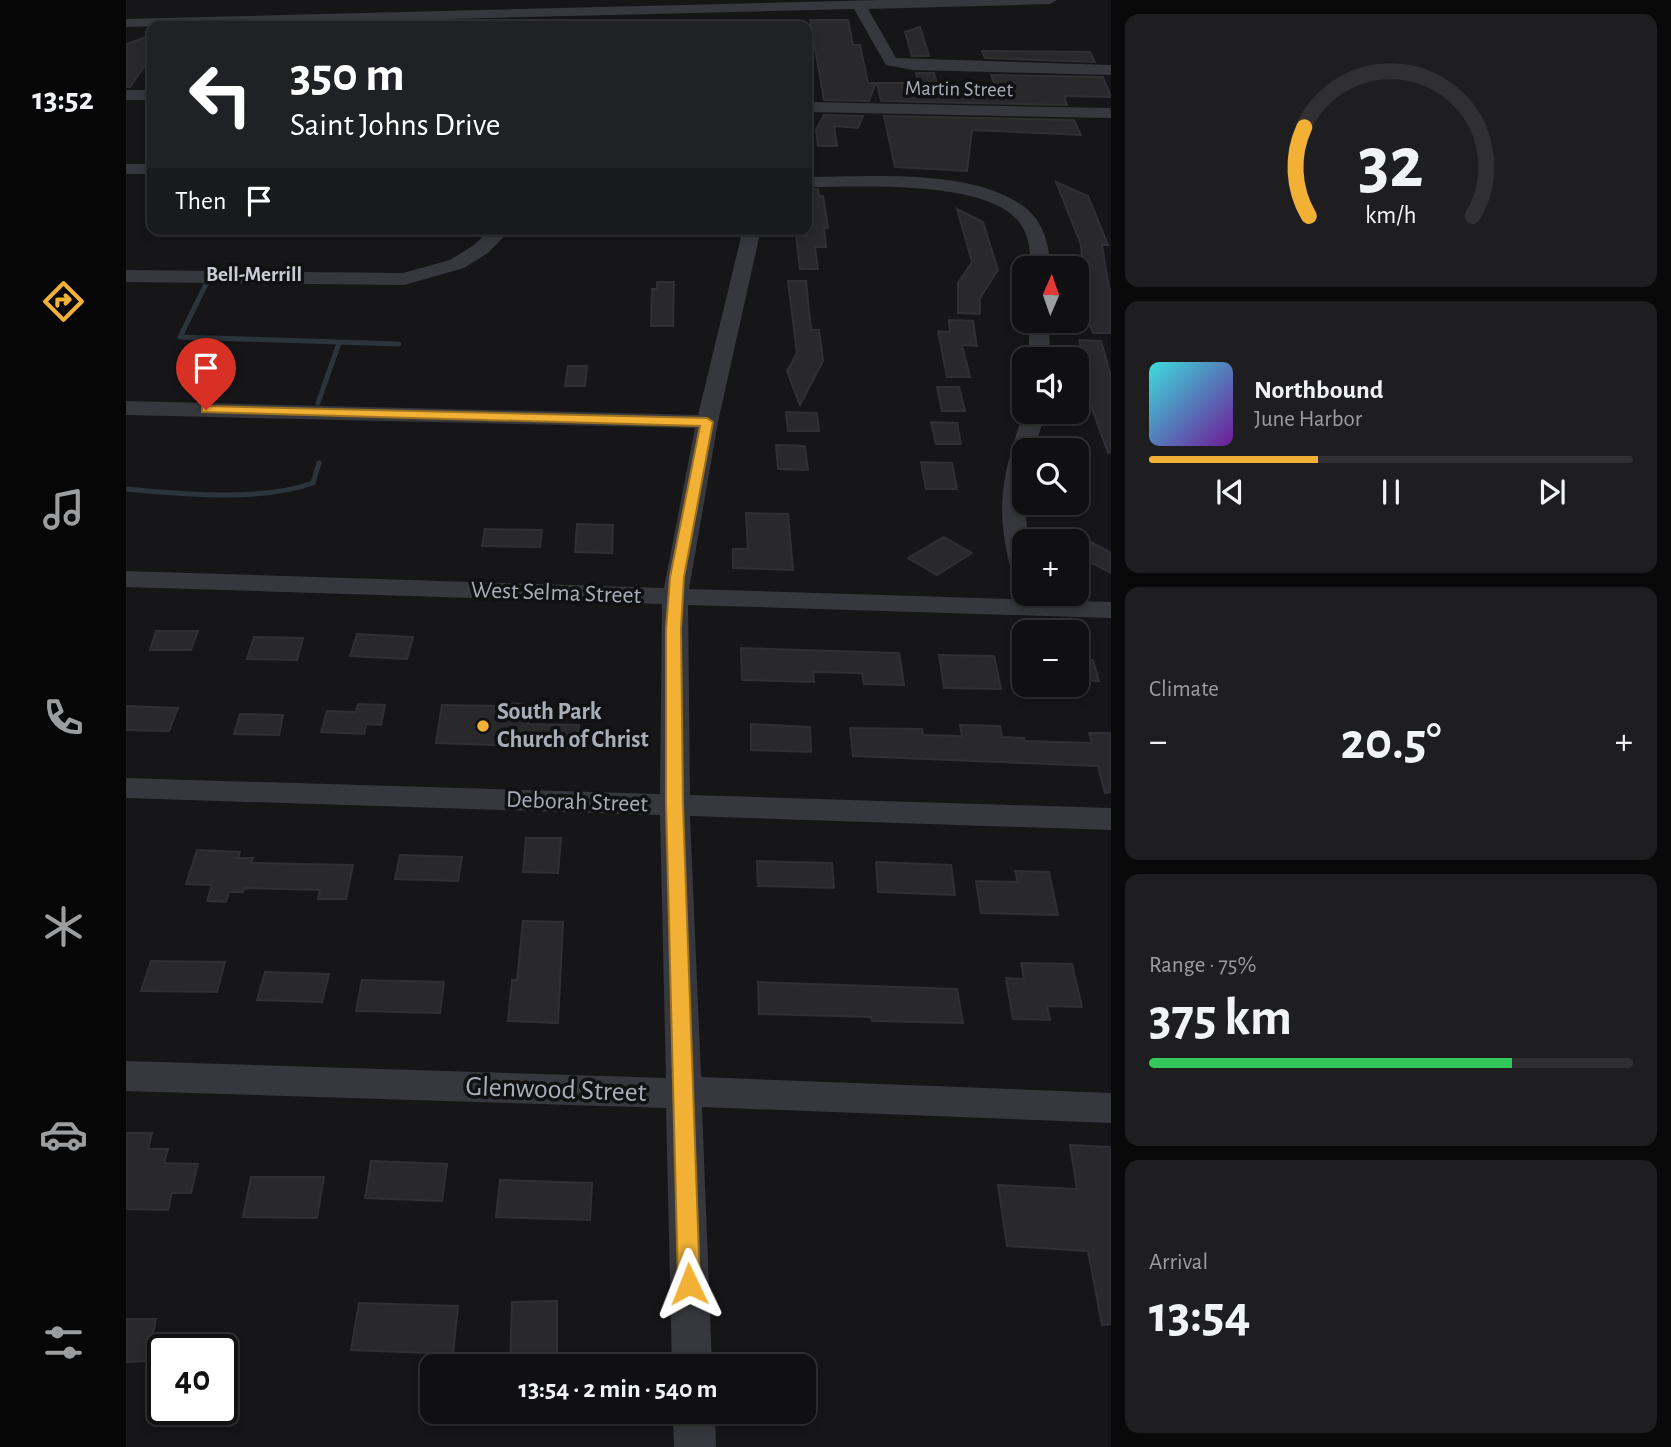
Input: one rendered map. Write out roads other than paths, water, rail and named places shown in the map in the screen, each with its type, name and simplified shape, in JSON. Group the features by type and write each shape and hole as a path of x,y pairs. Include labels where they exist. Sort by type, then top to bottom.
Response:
{"street":[{"path":"381,21 772,4 859,6 1050,0"},
{"path":"859,6 891,62 913,65 1111,70"},
{"path":"160,21 281,13 295,21"},
{"path":"130,23 147,31"},
{"path":"127,94 147,95"},
{"name":"Martin Street","path":"812,107 1111,113"},
{"path":"126,169 147,169"},
{"path":"812,182 936,186 985,194 1016,208 1026,217 1036,235 1040,256"},
{"path":"126,276 404,279 457,264 481,249 496,235"},
{"path":"692,1354 674,804 675,597 707,422 751,235"},
{"path":"126,408 707,422"},
{"path":"1016,529 1013,492 1031,424"},
{"name":"West Selma Street","path":"126,579 675,597 1012,601"},
{"name":"West Selma Street","path":"1076,606 1111,610"},
{"name":"Deborah Street","path":"126,788 1111,819"},
{"name":"Glenwood Street","path":"126,1076 1111,1108"},
{"path":"694,1424 695,1447"}],"waterway":[{"path":"207,282 180,337 399,344"},
{"path":"318,403 339,343"},
{"path":"126,489 221,495 270,493 313,483 319,463"}],"place":[{"name":"South Park Church of Christ","path":"483,726"}],"district":[{"name":"Bell-Merrill","path":"254,274"}]}
